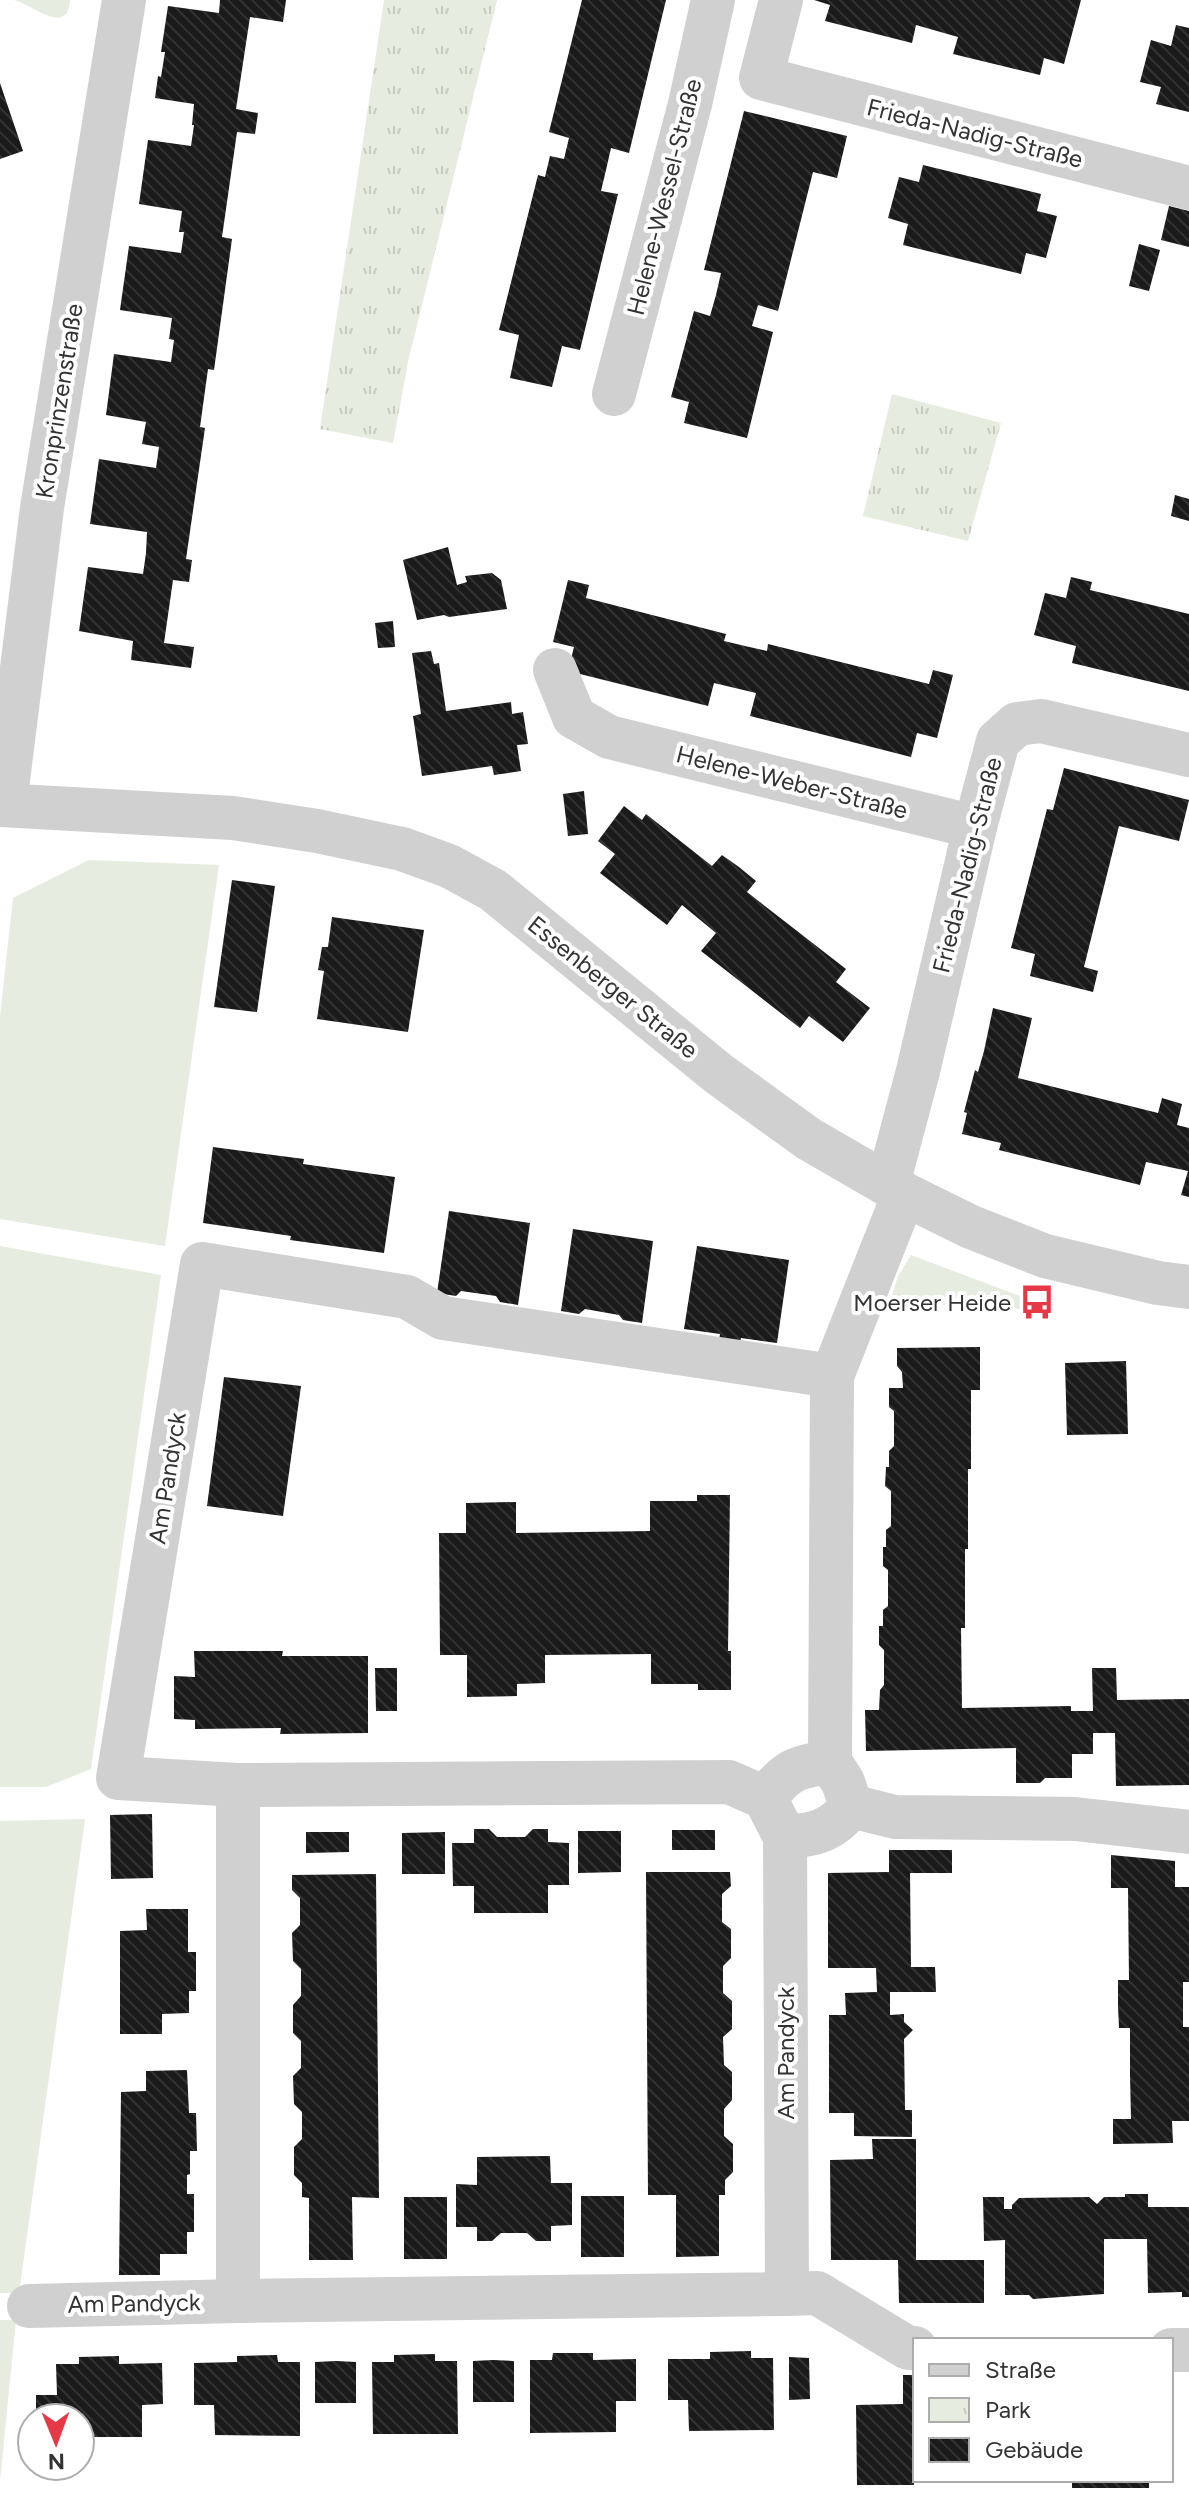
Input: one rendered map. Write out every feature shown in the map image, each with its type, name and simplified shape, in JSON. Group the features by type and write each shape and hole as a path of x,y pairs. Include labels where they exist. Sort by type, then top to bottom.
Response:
{"street":[{"name":"Kronprinzenstraße","path":"3,805 42,508 124,0"},
{"name":"Helene-Wessel-Straße","path":"614,394 690,104 713,0"},
{"path":"761,78 781,0"},
{"name":"Frieda-Nadig-Straße","path":"698,63 1189,188"},
{"name":"Helene-Weber-Straße","path":"555,670 574,717 609,737 975,827"},
{"name":"Frieda-Nadig-Straße","path":"896,1189 975,827 998,741 1017,724 1041,721 1189,755"},
{"name":"Essenberger Straße","path":"3,805 233,818 388,846 449,866 493,890 719,1074 809,1139 896,1189 971,1227 1045,1256 1158,1283 1189,1287"},
{"path":"851,1806 843,1782 830,1762 832,1376 896,1189"},
{"name":"Am Pandyck","path":"29,2306 787,2294 785,1837 765,1798 729,1782 238,1785 118,1778 202,1264 407,1297 443,1318 832,1376"},
{"path":"765,1798 783,1775 806,1765 830,1762"},
{"path":"238,1785 238,2301"},
{"path":"851,1806 895,1817 1075,1819 1189,1832"},
{"path":"785,1837 810,1835 839,1822 851,1806"},
{"path":"787,2294 817,2293 908,2348 913,2348"}],"green space":[{"path":"14,0 70,0 68,11 56,18"},
{"path":"384,0 497,0 408,362 393,443 320,429"},
{"path":"892,394 1001,423 968,541 863,516"},
{"path":"89,860 219,865 165,1246 0,1219 0,1016 13,898"},
{"path":"0,1246 161,1275 91,1769 46,1787 0,1787"},
{"path":"911,1255 1049,1307 1043,1318 999,1302 916,1304 892,1295 898,1276"},
{"path":"85,1819 19,2293 0,2293 0,1821"},
{"path":"0,2320 16,2320 0,2481"}],"building":[{"path":"220,0 286,0 283,22 250,17 236,109 258,113 255,134 237,132 222,237 232,239 214,370 208,369 200,427 205,428 186,559 192,560 189,582 173,580 164,643 194,647 191,668 131,660 133,641 79,631 88,567 143,574 147,532 90,524 99,459 156,468 159,447 142,444 146,422 106,415 114,354 171,362 174,340 169,339 172,318 120,310 129,246 181,253 184,232 179,232 182,211 139,204 148,140 191,146 194,104 155,98 165,52 161,52 168,6 219,13"},
{"path":"582,0 666,0 629,153 611,148 601,191 618,194 580,350 562,346 552,387 510,378 519,335 499,330 538,175 545,177 550,156 564,159 569,138 549,132"},
{"path":"814,0 1081,0 1064,64 1044,58 1040,75 953,54 958,37 916,25 912,43 825,21 830,5"},
{"path":"1176,25 1189,28 1189,112 1156,104 1161,87 1140,82 1151,40 1171,46"},
{"path":"0,83 23,151 0,159"},
{"path":"744,111 847,136 837,178 813,172 778,311 758,305 752,326 773,332 747,438 684,423 689,402 671,397 694,311 710,316 716,295 721,273 704,270"},
{"path":"923,165 1041,194 1037,211 1057,216 1046,258 1026,253 1021,274 903,245 908,224 888,218 899,177 919,182"},
{"path":"1169,206 1189,211 1189,247 1161,240"},
{"path":"1139,244 1160,250 1149,291 1129,286"},
{"path":"1175,495 1189,499 1189,521 1171,516"},
{"path":"448,547 457,585 467,582 465,576 492,573 501,580 507,609 417,620 403,560"},
{"path":"1071,577 1092,582 1090,590 1189,614 1189,691 1072,663 1076,646 1034,635 1045,593 1066,598"},
{"path":"568,580 589,585 586,598 726,634 724,641 767,651 768,644 929,684 933,670 953,675 937,738 917,733 911,757 750,716 756,693 714,683 708,706 568,671 574,647 553,642"},
{"path":"393,621 395,647 378,648 375,623"},
{"path":"431,651 434,664 439,663 446,711 511,702 512,714 523,712 528,744 517,745 521,771 494,775 492,766 422,776 413,716 421,714 412,653"},
{"path":"1064,768 1189,800 1179,841 1119,826 1084,967 1098,971 1093,992 1030,976 1035,954 1011,948 1047,809 1053,810"},
{"path":"584,791 588,834 568,836 563,794"},
{"path":"624,806 642,820 646,814 712,866 722,855 739,867 756,881 747,892 846,969 836,982 870,1008 843,1042 809,1016 800,1028 701,951 716,933 682,905 667,925 600,873 615,854 598,841"},
{"path":"232,880 275,886 257,1012 214,1007"},
{"path":"332,917 424,930 408,1032 317,1019 324,971 318,970 322,947 328,947"},
{"path":"993,1008 1032,1018 1018,1078 1158,1113 1162,1098 1182,1104 1177,1125 1189,1128 1189,1197 1181,1195 1188,1171 1146,1162 1140,1185 999,1150 1001,1143 962,1134 967,1113 964,1112 975,1070 978,1072 984,1051"},
{"path":"213,1147 304,1159 303,1164 395,1177 384,1253 290,1240 291,1236 203,1223"},
{"path":"449,1211 530,1223 518,1305 500,1302 496,1296 461,1291 456,1296 437,1293"},
{"path":"573,1229 653,1241 642,1323 585,1309 579,1314 561,1311"},
{"path":"697,1246 789,1260 777,1343 741,1338 740,1343 719,1340 720,1334 684,1329"},
{"path":"980,1347 980,1390 971,1390 965,1628 961,1628 962,1708 1071,1706 1071,1711 1093,1711 1092,1668 1116,1668 1117,1700 1189,1699 1189,1785 1116,1786 1115,1733 1093,1733 1093,1754 1072,1754 1072,1778 1045,1778 1040,1783 1016,1783 1016,1748 866,1751 865,1710 879,1710 880,1690 884,1685 884,1650 879,1645 879,1626 883,1626 883,1610 888,1606 888,1570 883,1566 883,1547 886,1547 886,1530 891,1526 891,1491 885,1486 889,1451 894,1446 894,1411 889,1407 889,1388 903,1388 902,1372 897,1366 897,1348"},
{"path":"1126,1361 1128,1434 1067,1435 1065,1363"},
{"path":"224,1377 301,1386 283,1516 207,1506"},
{"path":"697,1495 730,1495 728,1651 731,1651 731,1690 698,1690 698,1684 651,1684 651,1654 545,1655 545,1683 517,1684 517,1696 467,1697 467,1655 440,1655 439,1533 466,1533 466,1503 516,1502 516,1533 650,1531 650,1501 697,1501"},
{"path":"194,1651 283,1651 282,1656 368,1656 368,1733 280,1734 281,1728 195,1729 195,1720 174,1719 174,1676 195,1677"},
{"path":"375,1668 397,1668 397,1711 376,1711"},
{"path":"152,1814 153,1878 111,1879 110,1815"},
{"path":"474,1829 489,1829 497,1837 525,1837 533,1829 548,1829 548,1842 569,1843 569,1885 548,1885 548,1913 474,1913 474,1886 453,1886 452,1843 474,1843"},
{"path":"672,1830 715,1830 715,1850 672,1850"},
{"path":"578,1831 621,1831 621,1872 578,1873"},
{"path":"306,1832 349,1832 349,1852 306,1853"},
{"path":"445,1832 445,1874 402,1874 402,1833"},
{"path":"889,1850 952,1850 952,1873 910,1873 911,1967 935,1967 936,1992 890,1992 890,2015 904,2014 904,2022 913,2030 904,2039 905,2110 912,2110 912,2137 854,2136 854,2113 829,2113 829,2015 846,2015 845,1993 877,1992 876,1968 828,1968 828,1873 889,1872"},
{"path":"1111,1855 1175,1861 1175,1887 1189,1887 1189,1982 1183,1982 1183,2027 1189,2027 1189,2121 1172,2121 1173,2143 1113,2144 1113,2119 1131,2119 1130,2028 1119,2028 1118,2006 1118,1980 1129,1980 1128,1888 1111,1888"},
{"path":"646,1872 730,1872 731,1886 722,1894 722,1922 731,1929 731,1958 723,1966 723,1993 732,2001 732,2029 723,2037 724,2065 732,2072 732,2100 724,2109 724,2136 733,2144 733,2172 725,2180 725,2195 719,2195 719,2256 676,2257 676,2195 648,2195"},
{"path":"376,1874 379,2198 352,2197 353,2260 309,2260 309,2198 302,2197 302,2183 294,2175 294,2147 302,2139 302,2112 294,2104 293,2076 301,2068 301,2041 293,2033 293,2005 301,1996 301,1969 293,1961 292,1933 300,1925 300,1898 292,1890 292,1875"},
{"path":"146,1909 188,1909 188,1952 196,1952 196,1991 189,1991 189,2013 162,2014 162,2034 120,2034 120,1931 147,1930"},
{"path":"187,2070 189,2113 196,2113 197,2151 190,2151 190,2174 187,2175 187,2194 194,2194 194,2232 187,2232 187,2254 160,2254 160,2275 119,2275 121,2092 146,2091 146,2071"},
{"path":"872,2139 916,2139 916,2260 984,2260 984,2303 899,2303 898,2260 831,2260 830,2160 873,2159"},
{"path":"550,2156 551,2183 572,2183 572,2225 551,2226 551,2241 536,2241 527,2233 501,2233 492,2241 477,2241 477,2227 456,2227 456,2184 477,2185 477,2157"},
{"path":"1125,2194 1148,2194 1148,2207 1189,2207 1189,2297 1182,2297 1182,2292 1148,2293 1147,2239 1104,2239 1104,2294 1033,2299 1029,2295 1005,2295 1005,2240 984,2241 983,2197 1004,2197 1004,2209 1012,2209 1019,2198 1089,2197 1097,2204 1104,2197 1125,2197"},
{"path":"581,2196 624,2196 624,2257 581,2257"},
{"path":"404,2197 447,2197 447,2259 404,2259"},
{"path":"751,2351 751,2358 773,2358 774,2430 689,2431 688,2400 668,2400 668,2359 710,2359 710,2352"},
{"path":"553,2353 593,2353 593,2360 636,2359 636,2401 616,2401 616,2432 530,2433 530,2360 552,2360"},
{"path":"435,2354 435,2361 457,2361 458,2434 373,2434 372,2362 394,2362 394,2355"},
{"path":"277,2355 278,2362 300,2362 300,2436 215,2435 214,2405 194,2405 194,2363 237,2362 237,2356"},
{"path":"119,2356 119,2364 162,2363 163,2404 142,2405 142,2437 96,2437 96,2402 36,2402 36,2395 57,2395 56,2364 79,2364 79,2357"},
{"path":"789,2357 809,2358 810,2399 789,2400"},
{"path":"473,2361 514,2361 514,2402 473,2402"},
{"path":"315,2362 356,2362 356,2403 315,2403"},
{"path":"903,2375 913,2375 914,2485 857,2485 856,2405 903,2404"},
{"path":"1072,2482 1149,2482 1149,2488 1072,2488"}],"place":[{"name":"Moerser Heide","path":"1037,1302"}]}
